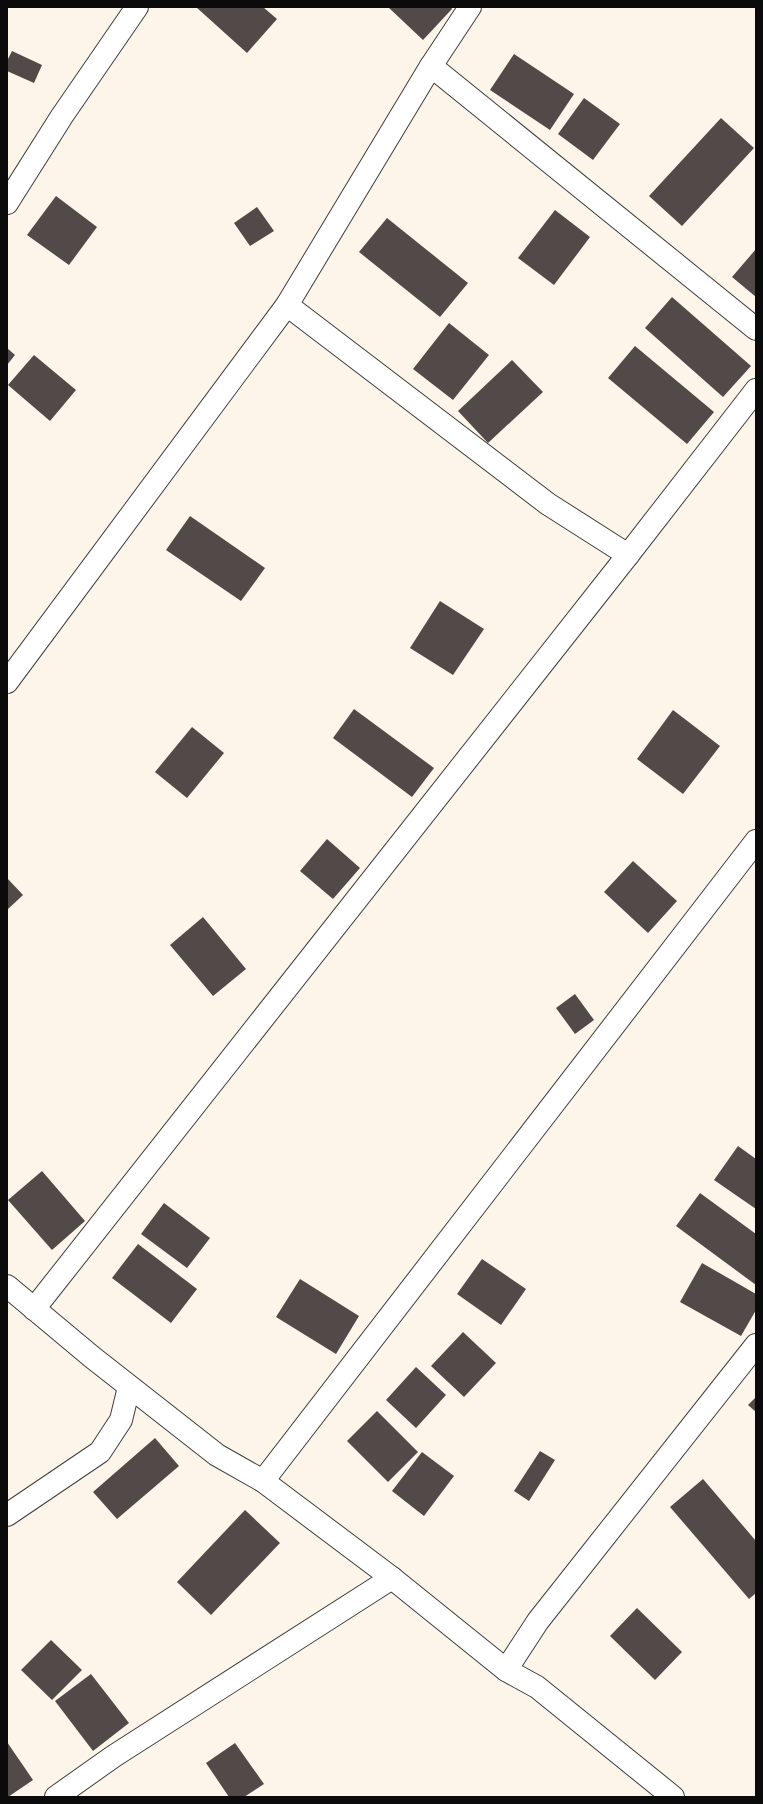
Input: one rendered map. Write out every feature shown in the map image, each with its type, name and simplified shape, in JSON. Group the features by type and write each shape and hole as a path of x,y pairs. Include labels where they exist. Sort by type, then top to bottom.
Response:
{"street":[{"path":"7,203 62,116 137,7"},
{"path":"7,682 287,305 431,66 470,7"},
{"path":"431,66 756,328"},
{"path":"287,305 548,504 628,555"},
{"path":"34,1309 628,555 756,390"},
{"path":"263,1481 756,841"},
{"path":"7,1286 129,1387 217,1455 263,1481 392,1578 506,1670 537,1687 673,1797"},
{"path":"506,1670 538,1621 756,1345"},
{"path":"7,1514 100,1452 121,1420 129,1387"},
{"path":"56,1797 114,1756 392,1578"}],"building":[{"path":"196,7 263,7 277,19 247,53"},
{"path":"388,7 451,7 452,9 423,40"},
{"path":"12,51 42,65 34,83 7,71 7,61"},
{"path":"514,54 574,94 550,130 490,90"},
{"path":"584,98 620,124 593,160 558,134"},
{"path":"721,118 754,148 682,226 649,196"},
{"path":"56,196 97,227 69,265 27,235"},
{"path":"257,207 274,231 250,246 234,223"},
{"path":"555,210 590,237 554,285 518,258"},
{"path":"387,218 468,283 440,317 359,252"},
{"path":"756,249 756,297 732,277"},
{"path":"672,297 751,366 723,397 645,328"},
{"path":"449,323 489,355 453,400 413,369"},
{"path":"635,346 714,412 687,444 608,378"},
{"path":"7,348 15,355 7,365"},
{"path":"34,355 76,390 50,421 8,385"},
{"path":"512,360 543,392 488,443 458,411"},
{"path":"190,516 265,568 241,601 166,550"},
{"path":"440,601 484,629 453,675 410,648"},
{"path":"354,709 434,768 412,797 333,738"},
{"path":"673,710 720,746 683,794 637,759"},
{"path":"192,727 224,753 187,798 155,772"},
{"path":"327,839 360,868 333,899 300,871"},
{"path":"633,861 677,901 648,933 604,892"},
{"path":"7,878 23,895 7,910"},
{"path":"203,917 246,969 213,996 170,945"},
{"path":"575,994 594,1020 575,1034 556,1008"},
{"path":"738,1146 756,1159 756,1209 714,1180"},
{"path":"42,1171 85,1221 52,1250 8,1200"},
{"path":"700,1193 756,1234 756,1285 676,1226"},
{"path":"164,1203 210,1238 187,1268 141,1234"},
{"path":"138,1244 197,1289 171,1323 112,1278"},
{"path":"482,1259 526,1289 501,1325 457,1294"},
{"path":"702,1263 756,1294 756,1310 741,1336 680,1302"},
{"path":"300,1279 359,1316 336,1354 276,1317"},
{"path":"463,1332 496,1363 464,1397 431,1366"},
{"path":"416,1367 446,1395 416,1428 386,1400"},
{"path":"756,1397 756,1412 748,1405"},
{"path":"377,1411 418,1452 388,1482 347,1441"},
{"path":"155,1438 179,1466 117,1519 93,1492"},
{"path":"540,1451 555,1460 529,1501 514,1491"},
{"path":"422,1452 454,1476 424,1516 392,1491"},
{"path":"703,1479 756,1541 756,1593 749,1599 670,1507"},
{"path":"245,1510 280,1543 211,1615 177,1582"},
{"path":"637,1608 682,1652 655,1680 610,1636"},
{"path":"51,1640 82,1670 52,1700 21,1670"},
{"path":"91,1674 129,1723 93,1751 55,1701"},
{"path":"7,1742 33,1780 8,1797 7,1797"},
{"path":"235,1743 264,1784 244,1797 229,1797 206,1763"}]}
